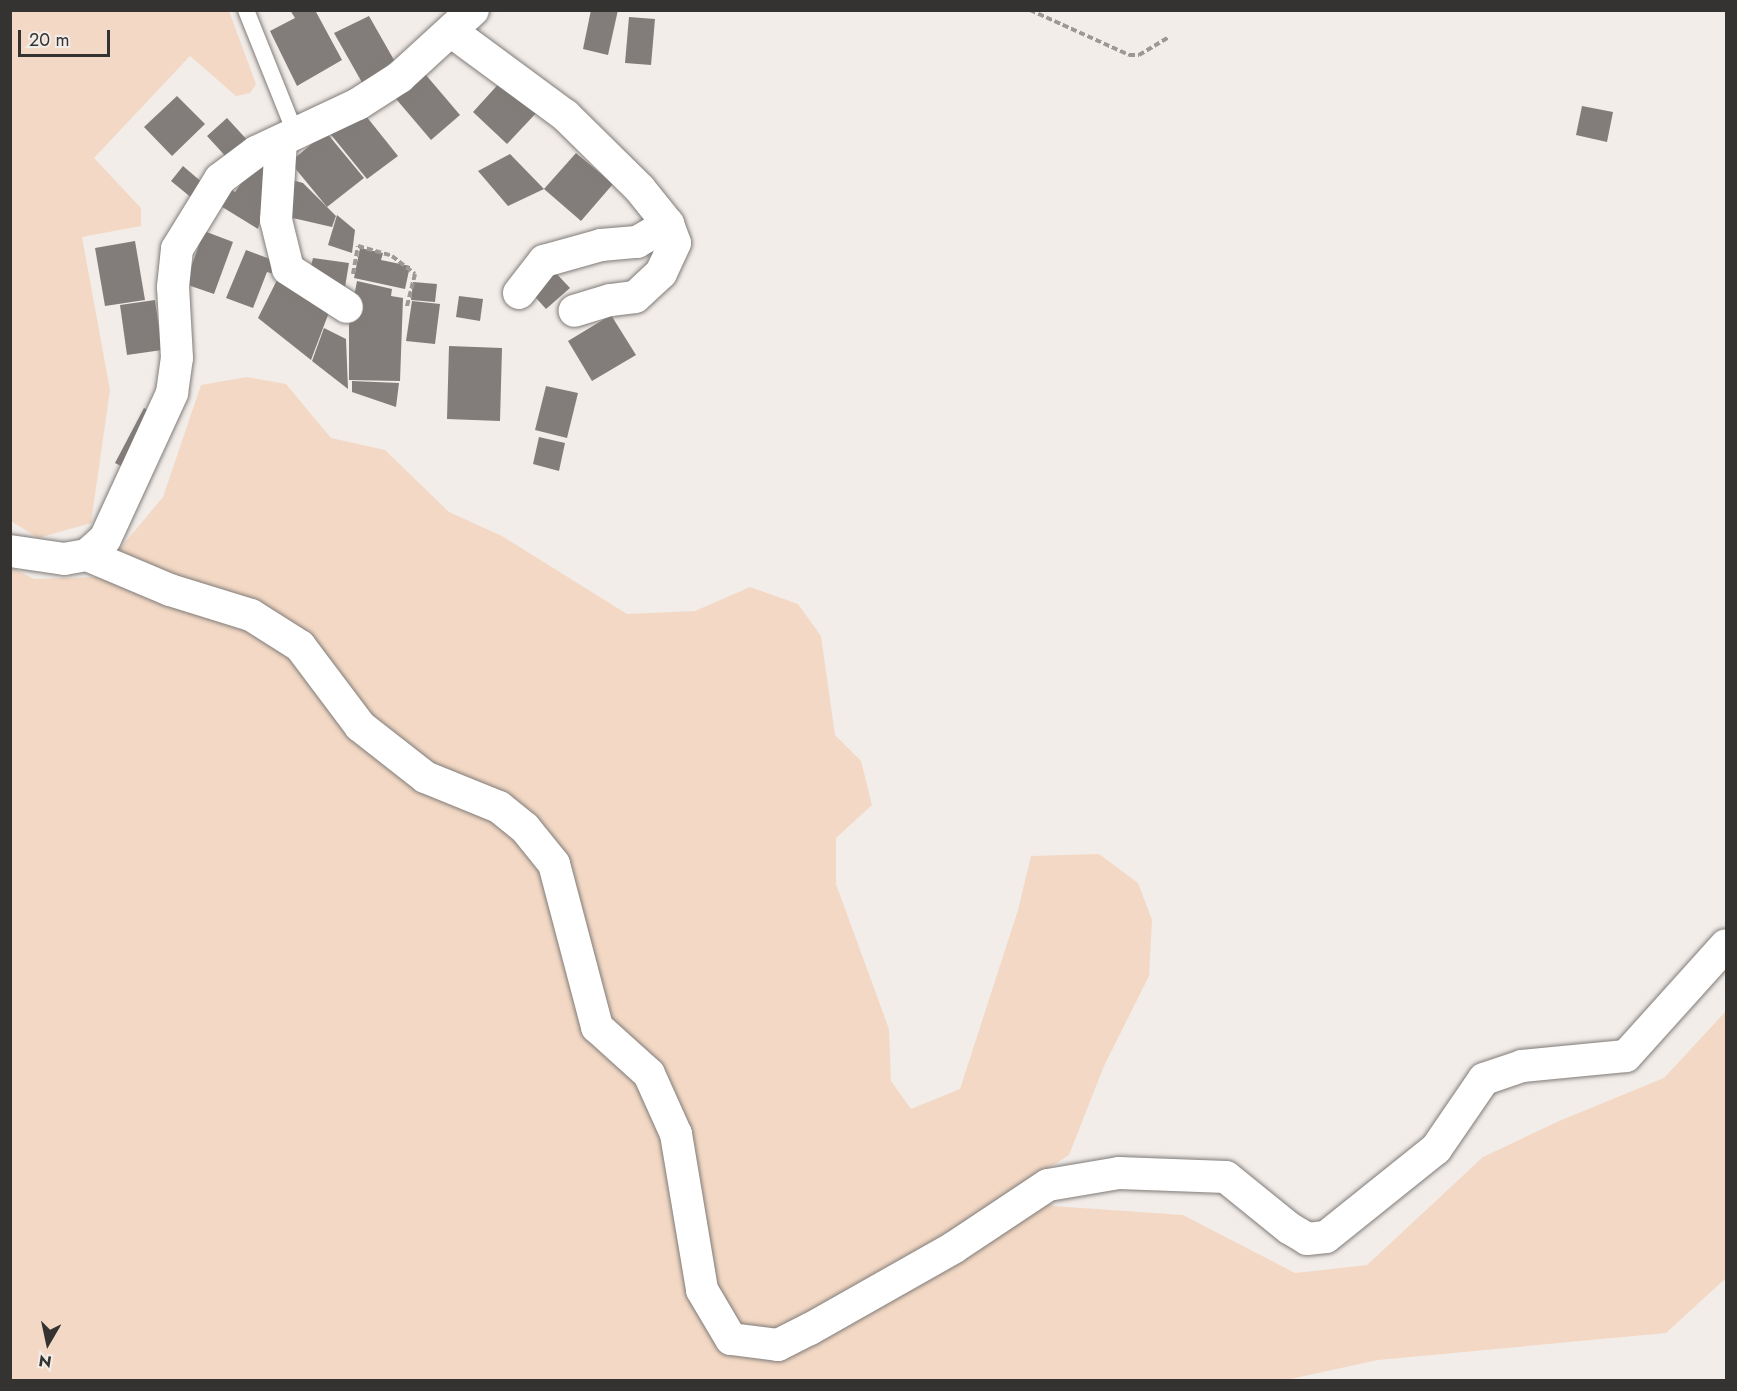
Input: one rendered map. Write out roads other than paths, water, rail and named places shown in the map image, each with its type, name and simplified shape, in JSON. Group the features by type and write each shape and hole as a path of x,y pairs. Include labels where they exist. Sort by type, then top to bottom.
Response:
{"street":[{"path":"10,551 64,559 87,555 105,539 172,393 177,358 172,287 177,249 220,179 256,152 358,104 400,77 462,21 565,115 640,189 668,224 675,243 661,273 634,297 610,300 575,311"},
{"path":"289,138 276,220 285,262 288,268 347,307"},
{"path":"519,293 544,261 601,245 637,242 668,224"},
{"path":"87,555 170,590 251,615 300,646 360,726 425,777 499,807 525,828 554,864 597,1027 649,1074 676,1134 702,1290 731,1339 778,1345 953,1248 1048,1185 1119,1173 1226,1177 1289,1228 1307,1239 1326,1237 1436,1149 1484,1079 1522,1066 1626,1056 1726,945"}],"lane":[{"path":"246,10 289,138"}]}
